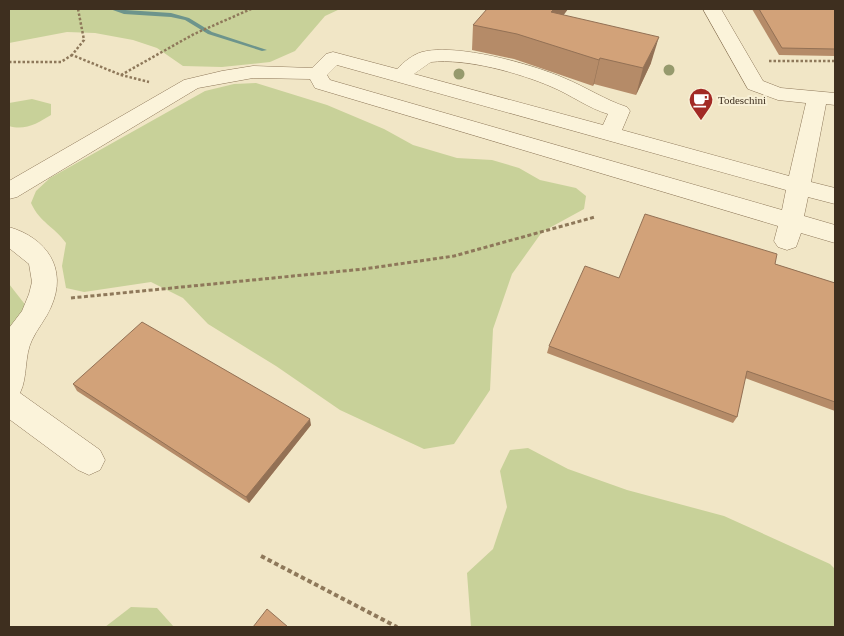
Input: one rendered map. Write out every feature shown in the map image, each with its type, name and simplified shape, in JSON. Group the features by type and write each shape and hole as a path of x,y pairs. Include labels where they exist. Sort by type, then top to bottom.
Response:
{"lane":[{"path":"712,9 755,85 768,92 826,99 799,186 789,231"},
{"path":"400,77 413,64 428,57 445,55 464,57 551,79 600,105 620,111 610,134"},
{"path":"9,191 191,84 218,76 248,72 280,71 317,74 333,58 835,196"},
{"path":"317,74 322,84 789,231 835,234"},
{"path":"9,170 70,154"},
{"path":"9,236 39,258 46,274 41,300 13,342 9,384"},
{"path":"9,402 89,460"}],"path":[{"path":"9,62 61,62 72,55 84,40 84,35 80,33 78,9"},
{"path":"121,75 194,34 251,9"},
{"path":"72,55 121,75 149,82"},
{"path":"767,61 835,61"},
{"path":"41,300 364,269 454,256 595,216"},
{"path":"261,556 397,627"}],"green space":[{"path":"9,9 340,9 325,16 295,51 270,62 222,67 183,66 157,48 133,40 95,33 67,32 9,43"},
{"path":"256,83 327,105 384,129 413,145 457,158 492,160 519,168 540,180 576,188 586,196 584,209 542,232 512,274 493,329 490,390 454,444 424,449 340,410 276,366 208,324 183,298 151,282 84,292 66,288 62,266 66,243 35,210 31,203 36,191 50,178 205,91 234,84"},
{"path":"32,99 51,104 51,115 26,127 9,126 9,103"},
{"path":"9,284 27,307 9,334"},
{"path":"528,448 568,469 627,490 724,516 830,564 835,569 835,627 471,627 467,573 493,549 507,507 500,471 510,450"},
{"path":"131,607 157,608 174,627 105,627"}],"building":[{"path":"487,9 554,9 551,12 659,37 643,68 600,58 599,60 517,34 473,25"},
{"path":"759,9 835,9 835,49 782,48"},
{"path":"645,214 777,254 775,264 835,283 835,402 747,371 737,417 549,346 585,266 619,278"},
{"path":"142,322 310,419 246,497 73,384"},
{"path":"267,609 288,627 253,627"}],"waterway":[{"path":"113,9 124,12 171,15 187,19 210,33 264,50"}],"place":[{"name":"Todeschini","path":"701,121"}]}
